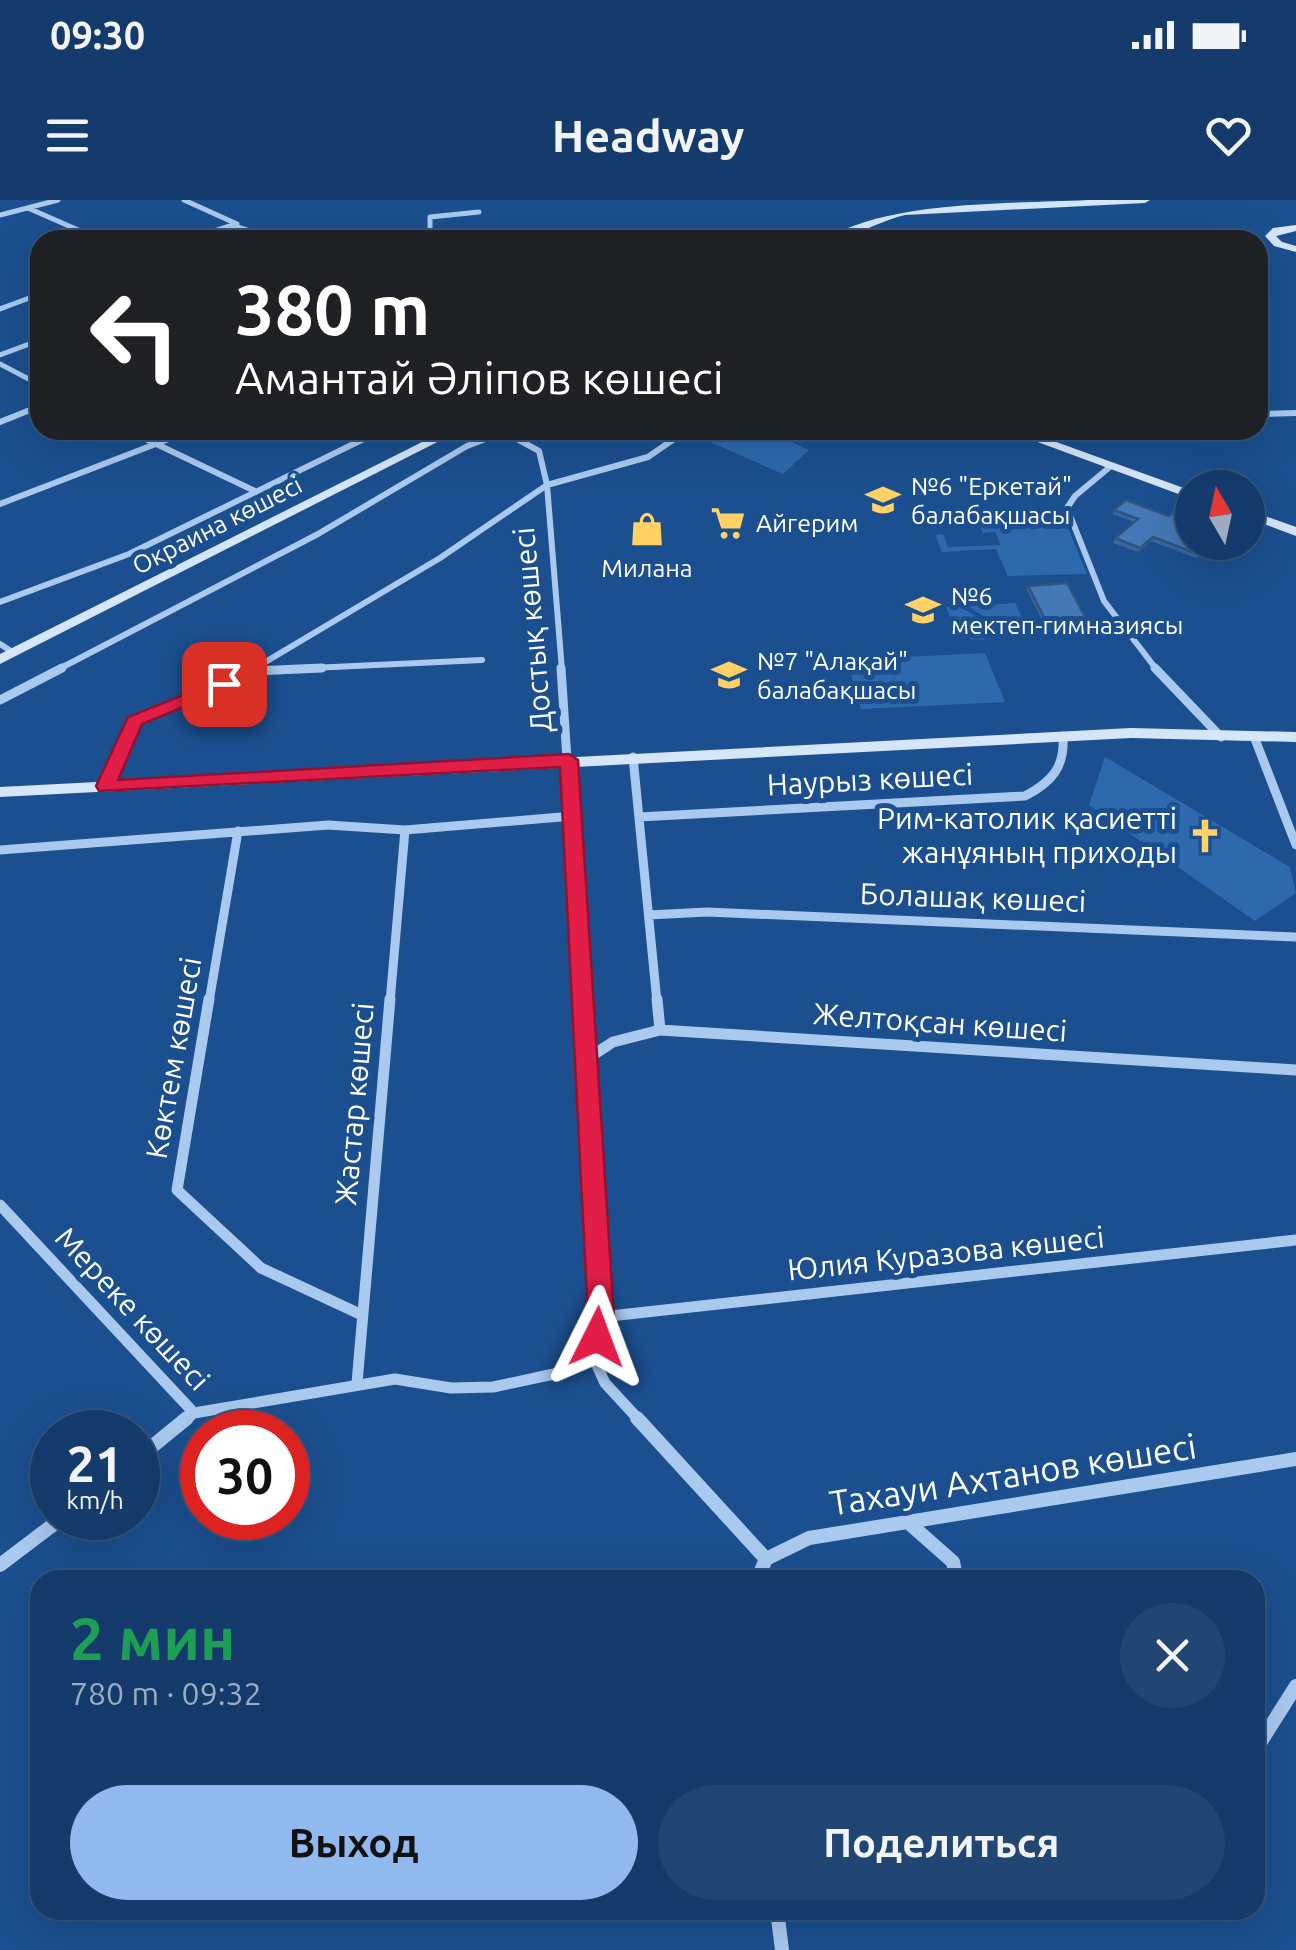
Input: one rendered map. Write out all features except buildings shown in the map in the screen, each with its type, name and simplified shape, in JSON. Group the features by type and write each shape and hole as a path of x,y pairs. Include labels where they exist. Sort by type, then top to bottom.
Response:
{"main road":[{"path":"852,230 905,212 1145,200"},
{"path":"1272,239 1276,230 1296,228"},
{"path":"1268,239 1296,249"},
{"path":"1272,239 1296,266"},
{"name":"Окраина көшесі","path":"7,656 435,440"},
{"path":"1039,440 1175,489"},
{"path":"1265,520 1296,532"},
{"path":"0,792 1063,736 1161,733 1255,739 1296,737"}],"street":[{"path":"24,200 38,205"},
{"path":"0,216 58,200"},
{"path":"184,200 249,230"},
{"path":"28,208 78,230"},
{"path":"430,230 430,217 479,212"},
{"path":"219,230 235,225"},
{"path":"0,309 30,298"},
{"path":"0,355 30,344"},
{"path":"0,364 30,380"},
{"path":"0,422 30,410"},
{"path":"1268,414 1296,413"},
{"path":"148,440 258,492"},
{"path":"0,504 169,440"},
{"path":"0,602 129,554 362,440"},
{"path":"0,700 318,534 481,440"},
{"name":"Достық көшесі","path":"518,440 539,451 546,485 574,816 601,1317 593,1357"},
{"path":"106,786 134,720 196,698 251,671 440,558 546,485 648,456 672,440"},
{"path":"1111,466 1066,508 1093,575 1104,600 1132,640 1222,738"},
{"path":"0,644 7,656"},
{"path":"251,671 482,660"},
{"name":"Наурыз көшесі","path":"639,816 1024,796 1045,787 1058,774 1065,753 1063,736"},
{"path":"1255,739 1296,845"},
{"path":"633,757 660,1030"},
{"path":"0,850 328,825 405,830 574,816"},
{"name":"Жастар көшесі","path":"356,1383 405,830"},
{"name":"Көктем көшесі","path":"238,832 177,1190 261,1268 362,1315"},
{"name":"Болашақ көшесі","path":"648,916 707,912 1296,936"},
{"name":"Желтоқсан көшесі","path":"588,1059 612,1042 660,1030 1296,1070"},
{"name":"Мереке көшесі","path":"0,1205 191,1410"},
{"name":"Юлия Куразова көшесі","path":"601,1317 1296,1240"},
{"path":"593,1357 604,1384 766,1559 761,1570"},
{"name":"Мереке көшесі","path":"219,1410 395,1379 451,1388 493,1388 563,1372 593,1357"},
{"path":"160,1440 180,1424"},
{"name":"Тахауи Ахтанов көшесі","path":"766,1559 808,1538 1296,1460"},
{"path":"910,1524 953,1562 955,1570"},
{"path":"0,1564 32,1540"},
{"path":"1265,1735 1296,1686"},
{"path":"778,1920 782,1950"}],"shaded area":[{"path":"706,440 786,440 809,450 783,474"},
{"path":"1066,523 1087,574 1008,576 996,549 942,552 935,535 943,534 948,547 1001,545 995,532 983,533 980,527"},
{"path":"1015,603 1029,632 1027,637 1015,635 967,606"},
{"path":"959,606 1007,635 966,638 956,629 946,607"},
{"path":"985,653 1005,702 861,709 847,660"},
{"name":"Рим-католик қасиетті жанұяның приходы","path":"1105,757 1290,867 1296,893 1255,921 1089,805"}],"place":[{"name":"№6 \"Еркетай\" балабақшасы","path":"883,500"},
{"name":"Айгерим","path":"728,523"},
{"name":"Милана","path":"647,529"},
{"name":"№6 мектеп-гимназиясы","path":"923,610"},
{"name":"№7 \"Алақай\" балабақшасы","path":"729,675"},
{"name":"Рим-католик қасиетті жанұяның приходы","path":"1205,836"}],"route":[{"path":"224,684 134,720 106,786 569,760 601,1317 597,1337"}]}
